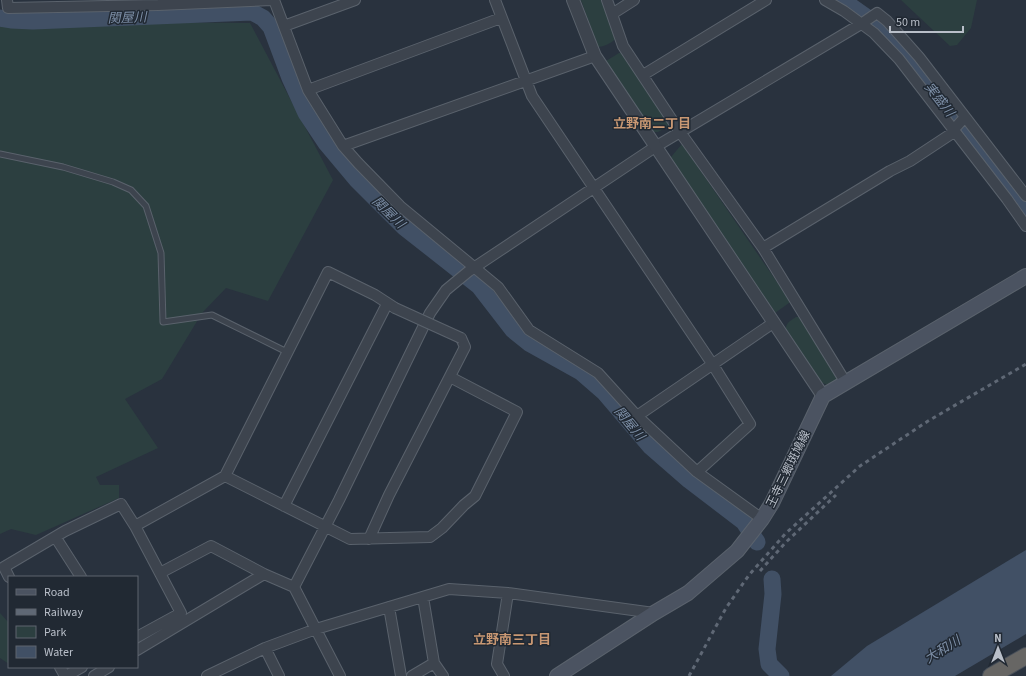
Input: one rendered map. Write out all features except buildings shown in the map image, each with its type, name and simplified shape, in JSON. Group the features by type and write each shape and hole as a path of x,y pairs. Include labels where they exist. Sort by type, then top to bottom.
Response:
{"highway":[{"path":"991,676 1026,656"}],"main road":[{"path":"823,396 1026,276"},
{"name":"王寺三郷斑鳩線","path":"557,676 654,613 688,593 737,551 772,503 823,396"}],"street":[{"path":"7,0 8,8 158,5 273,0 308,90 343,146 358,163 400,206 472,270 498,287 529,330 598,374 637,416 755,528"},
{"path":"284,26 355,0"},
{"path":"495,0 532,96 713,365 750,424 696,472"},
{"path":"573,0 595,56 823,396"},
{"path":"606,0 623,46 680,132 763,248 846,383"},
{"path":"612,14 634,0"},
{"path":"643,75 766,0"},
{"path":"825,0 863,22 899,59 955,130 1026,226"},
{"path":"294,587 326,526 430,313 446,290 459,278 655,146 877,13 887,21 919,56 1026,196"},
{"path":"308,90 501,18"},
{"path":"343,146 595,56"},
{"path":"763,248 890,171 910,161 955,130 965,117"},
{"path":"135,526 224,476 328,272 375,295 391,306 461,338 465,347 389,495 369,539"},
{"path":"284,506 391,306"},
{"path":"637,416 773,323"},
{"path":"224,476 350,539 430,537 442,528 475,496 517,412 450,377"},
{"path":"8,576 4,567 56,538 65,531 121,504 135,526 181,613 138,636"},
{"path":"56,538 80,576"},
{"path":"160,573 211,546 264,574 294,587 340,676"},
{"path":"138,649 264,574"},
{"path":"211,675 264,648 316,628 449,589 508,593 654,613"},
{"path":"504,676 497,664 508,593"},
{"path":"423,596 434,663 443,676"},
{"path":"389,607 402,676"},
{"path":"264,648 279,676"},
{"path":"412,676 434,663"},
{"path":"65,676 80,668"},
{"path":"94,676 107,668"}],"lane":[{"path":"0,154 64,167 113,182 131,190 146,206 161,253 163,322 212,315 287,352"}],"green space":[{"path":"581,0 601,0 615,39 612,42 605,46 598,47"},
{"path":"901,0 977,0 971,28 957,45 950,46"},
{"path":"0,21 250,23 333,180 268,301 226,288 202,313 162,379 125,399 158,448 96,477 100,485 119,485 119,498 36,535 11,529 0,534"},
{"path":"619,53 622,53 669,122 669,126 658,132 653,132 606,63 606,61"},
{"path":"682,144 790,301 775,313 772,311 671,159"},
{"path":"796,317 799,317 841,379 829,385 822,383 817,379 786,331 787,324"},
{"path":"0,613 8,622 8,663 0,658"}],"water":[{"name":"大和川","path":"1026,550 1026,634 955,676 831,676 867,646"}],"waterway":[{"name":"実盛川","path":"842,0 876,24 926,80 987,157 1026,210"},
{"name":"関屋川","path":"0,18 33,21 252,12 263,18 271,27 290,78 306,113 326,143 357,180 404,227 479,286 513,330 529,343 581,372 604,392 650,446 689,480 744,522 757,542"},
{"name":"関屋川","path":"772,579 773,594 767,649 769,664 781,676"}],"railway":[{"path":"689,676 726,608 749,575 785,534 860,466 928,421 1026,364"},
{"path":"760,571 786,542 836,495"}],"district":[{"name":"立野南二丁目","path":"652,123"},
{"name":"立野南三丁目","path":"512,639"}]}
